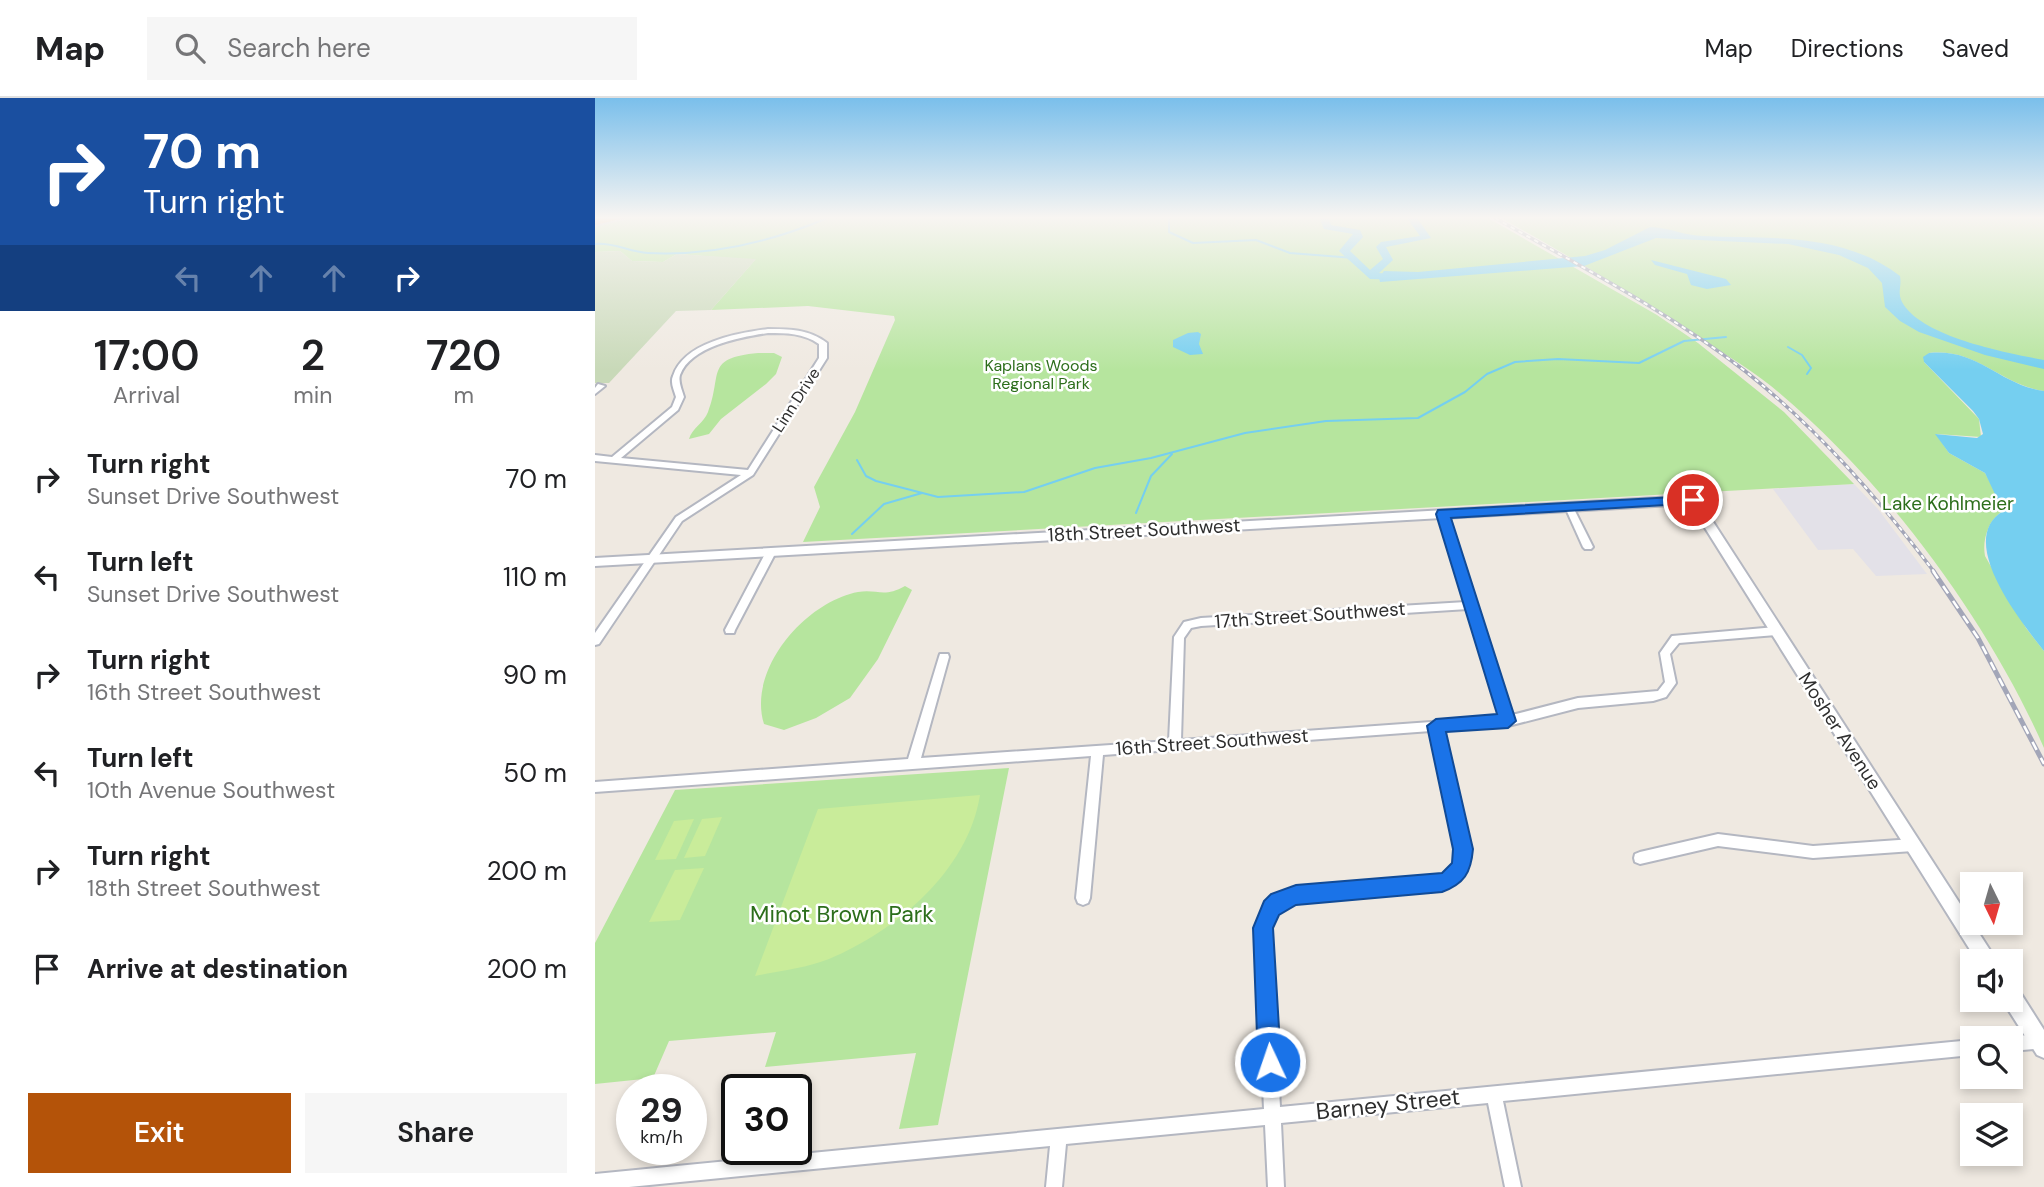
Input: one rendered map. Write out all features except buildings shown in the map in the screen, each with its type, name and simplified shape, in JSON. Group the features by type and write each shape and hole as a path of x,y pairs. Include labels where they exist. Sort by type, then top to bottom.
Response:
{"street":[{"name":"Linn Drive","path":"595,641 679,519 750,473 823,358 825,347 815,336 783,330 752,333 723,341 694,355 676,376 680,397 675,408 614,460"},
{"path":"595,458 750,473"},
{"name":"18th Street Southwest","path":"595,562 1693,500"},
{"name":"Mosher Avenue","path":"1693,500 1980,949"},
{"path":"1569,507 1588,547"},
{"path":"1443,514 1508,721"},
{"path":"730,630 771,552"},
{"name":"17th Street Southwest","path":"1175,745 1179,637 1188,625 1472,605"},
{"name":"16th Street Southwest","path":"595,787 1508,721 1579,703 1662,694 1671,683 1664,653 1676,639 1776,631"},
{"path":"913,764 944,657"},
{"path":"1276,1187 1263,928 1266,917 1279,901 1289,897 1442,883 1457,873 1464,858 1463,849 1436,726"},
{"path":"1083,898 1098,750"},
{"path":"1640,858 1719,840 1813,852 1913,845"},
{"path":"2022,1012 2042,1043"},
{"path":"2023,1044 2042,1043"},
{"name":"Barney Street","path":"595,1182 1960,1049"},
{"path":"1494,1094 1513,1187"},
{"path":"1054,1187 1059,1136"}],"shaded area":[{"path":"1854,484 1878,509 1927,574 1876,576 1853,549 1818,550 1773,489"}],"green space":[{"path":"595,269 747,269 711,310 676,311 609,383 595,383"},
{"name":"Kaplans Woods Regional Park","path":"747,269 1577,269 1657,315 1698,343 1784,412 1854,484 803,542 820,507 814,487 855,412 895,320 894,316 808,306 711,310"},
{"path":"1589,269 2044,269 2044,391 2014,382 1961,356 1929,353 1924,362 1979,419 1981,437 1936,434 1949,453 1985,473 2003,507 2003,511 1993,519 1987,531 1985,556 2026,628 2044,651 2044,748 1993,649 1962,600 1891,506 1852,462 1771,386"},
{"path":"774,353 782,357 776,374 721,419 709,434 689,439 708,412 718,370 722,364 741,355"},
{"path":"905,586 912,590 878,659 850,698 816,718 784,730 764,724 761,703 764,682 772,661 800,624 838,598 865,591 892,592"},
{"name":"Minot Brown Park","path":"1009,768 938,1125 899,1129 916,1053 765,1067 776,1032 669,1041 655,1074 616,1074 616,1082 595,1084 595,943 675,790"},
{"path":"980,795 973,823 961,849 945,873 903,915 854,947 829,959 755,976 818,809"},
{"path":"722,817 705,856 684,858 702,819"},
{"path":"694,819 676,859 655,860 674,821"},
{"path":"704,868 680,920 649,922 675,870"}],"water":[{"path":"1451,269 1548,269 1380,282 1379,278 1384,271 1418,272"},
{"path":"1669,269 1686,269 1726,279 1731,285 1707,289 1691,285 1687,274"},
{"path":"1869,269 1889,269 1900,276 1902,302 1927,325 1966,342 2044,360 2044,369 1985,355 1919,332 1900,321 1885,307 1882,283"},
{"path":"1198,332 1201,334 1199,344 1203,354 1190,355 1173,347 1173,340"},
{"name":"Lake Kohlmeier","path":"1929,353 1962,356 2014,382 2044,391 2044,651 2008,602 1989,560 1986,541 1990,524 2003,511 1985,473 1949,453 1935,434 1977,438 1983,434 1979,419 1973,411 1924,362 1923,357"}],"waterway":[{"path":"1363,269 1370,276"},
{"path":"1370,276 1378,269"},
{"path":"1370,276 1402,278"},
{"path":"857,460 866,476 876,481 938,497 1024,492 1095,468 1151,458 1245,433 1326,421 1418,418 1465,392 1487,374 1515,362 1558,359 1639,363 1684,341 1726,337"},
{"path":"1788,347 1802,355 1811,368 1807,374"},
{"path":"1136,513 1151,476 1172,454"},
{"path":"852,534 884,504 922,493"}],"railway":[{"path":"1585,269 1685,329 1772,393 1846,466 1892,518 1935,573"},
{"path":"1933,571 1978,638 2044,764"}],"route":[{"path":"1270,1062 1263,928 1271,908 1279,901 1296,895 1442,883 1451,879 1461,867 1464,858 1436,726 1508,721 1443,514 1693,500"}]}
